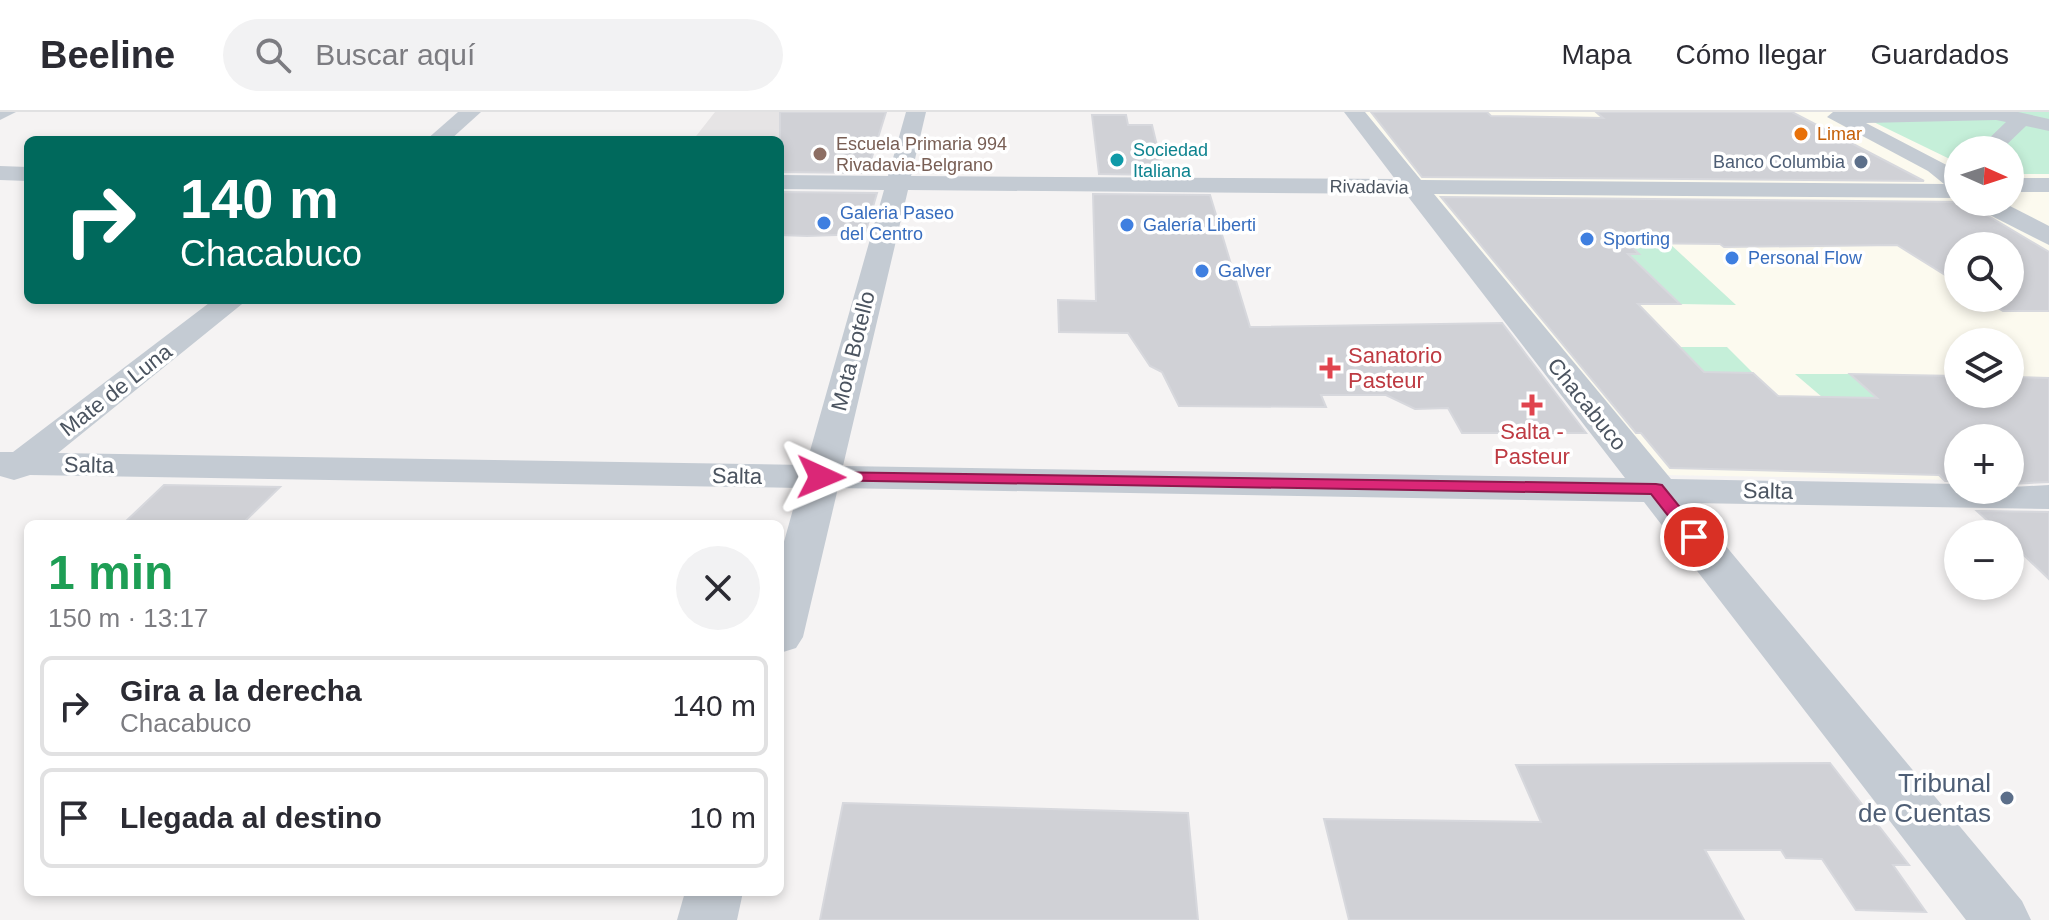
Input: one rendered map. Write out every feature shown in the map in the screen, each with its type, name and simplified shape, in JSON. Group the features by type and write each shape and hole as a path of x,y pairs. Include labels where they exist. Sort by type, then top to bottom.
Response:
{"street":[{"path":"0,114 6,112"},
{"path":"442,136 471,112"},
{"name":"Mota Botello","path":"784,621 916,112"},
{"name":"Chacabuco","path":"1354,112 2001,920"},
{"path":"1833,114 1991,113 2049,125"},
{"path":"1833,114 1944,170"},
{"path":"2003,136 2019,121"},
{"path":"0,173 24,174"},
{"name":"Rivadavia","path":"784,182 1414,188 1944,175"},
{"path":"2024,178 2049,179"},
{"path":"2024,185 2049,185"},
{"path":"2009,216 2049,237"},
{"name":"Mate de Luna","path":"7,469 227,304"},
{"name":"Salta","path":"7,469 821,477 2049,497"},
{"path":"707,920 713,896"}],"shaded area":[{"path":"715,112 886,112 870,163 784,141 784,136 696,136"},
{"path":"1365,112 2049,112 2049,482 2024,454 2024,424 1944,424 1944,480 1662,475"}],"green space":[{"path":"1853,112 2049,112 2049,174 2024,174 2024,136 1944,136 1944,156"},
{"path":"1628,243 1669,243 1736,305 1680,304 1628,254 1639,254"},
{"path":"1680,347 1727,347 1753,373 1704,372"},
{"path":"1795,374 1850,374 1902,418 1877,418 1854,397 1822,397"}],"building":[{"path":"780,112 886,112 867,173 784,172 784,136 780,136"},
{"path":"1371,112 1487,112 1491,116 1603,118 1596,112 1792,112 1924,181 1422,177"},
{"name":"Sociedad Italiana","path":"1092,115 1126,115 1128,125 1152,125 1164,175 1099,174"},
{"name":"Galeria Paseo del Centro","path":"784,192 877,193 865,234 784,235"},
{"name":"Sanatorio Pasteur","path":"1093,194 1210,195 1250,327 1502,323 1586,433 1462,433 1448,408 1415,409 1386,395 1321,395 1326,407 1179,406 1162,372 1150,366 1128,333 1059,332 1058,300 1096,301"},
{"path":"1441,197 1944,202 1944,216 1989,216 2015,232 1944,232 1944,274 1897,245 1724,247 1720,244 1628,243 1639,254 1628,254 1680,304 1638,304 1704,372 1753,373 1778,396 1877,398 1850,374 1944,376 1944,408 2024,408 2024,377 2049,378 2049,482 2024,483 2024,424 1944,424 1944,480 1939,475 1670,468 1641,433 1636,433"},
{"path":"2024,237 2049,252 2049,311 2024,311"},
{"path":"164,485 280,487 246,520 127,520"},
{"path":"1977,511 2049,512 2049,579 2024,555 2024,520 1987,520"},
{"path":"1830,763 1909,865 1893,865 1926,912 1856,910 1822,859 1786,858 1781,850 1705,850 1744,920 1349,920 1324,819 1541,822 1516,765"},
{"path":"843,803 1188,813 1198,920 820,920"}],"place":[{"name":"Limar","path":"1801,134"},
{"name":"Escuela Primaria 994 Rivadavia-Belgrano","path":"820,154"},
{"name":"Sociedad Italiana","path":"1117,160"},
{"name":"Banco Columbia","path":"1861,162"},
{"name":"Galeria Paseo del Centro","path":"824,223"},
{"name":"Galería Liberti","path":"1127,225"},
{"name":"Sporting","path":"1587,239"},
{"name":"Personal Flow","path":"1732,258"},
{"name":"Galver","path":"1202,271"},
{"name":"Sanatorio Pasteur","path":"1330,368"},
{"name":"Salta - Pasteur","path":"1532,405"},
{"name":"Tribunal de Cuentas","path":"2007,798"}],"route":[{"path":"821,477 1656,489 1694,537"}]}
